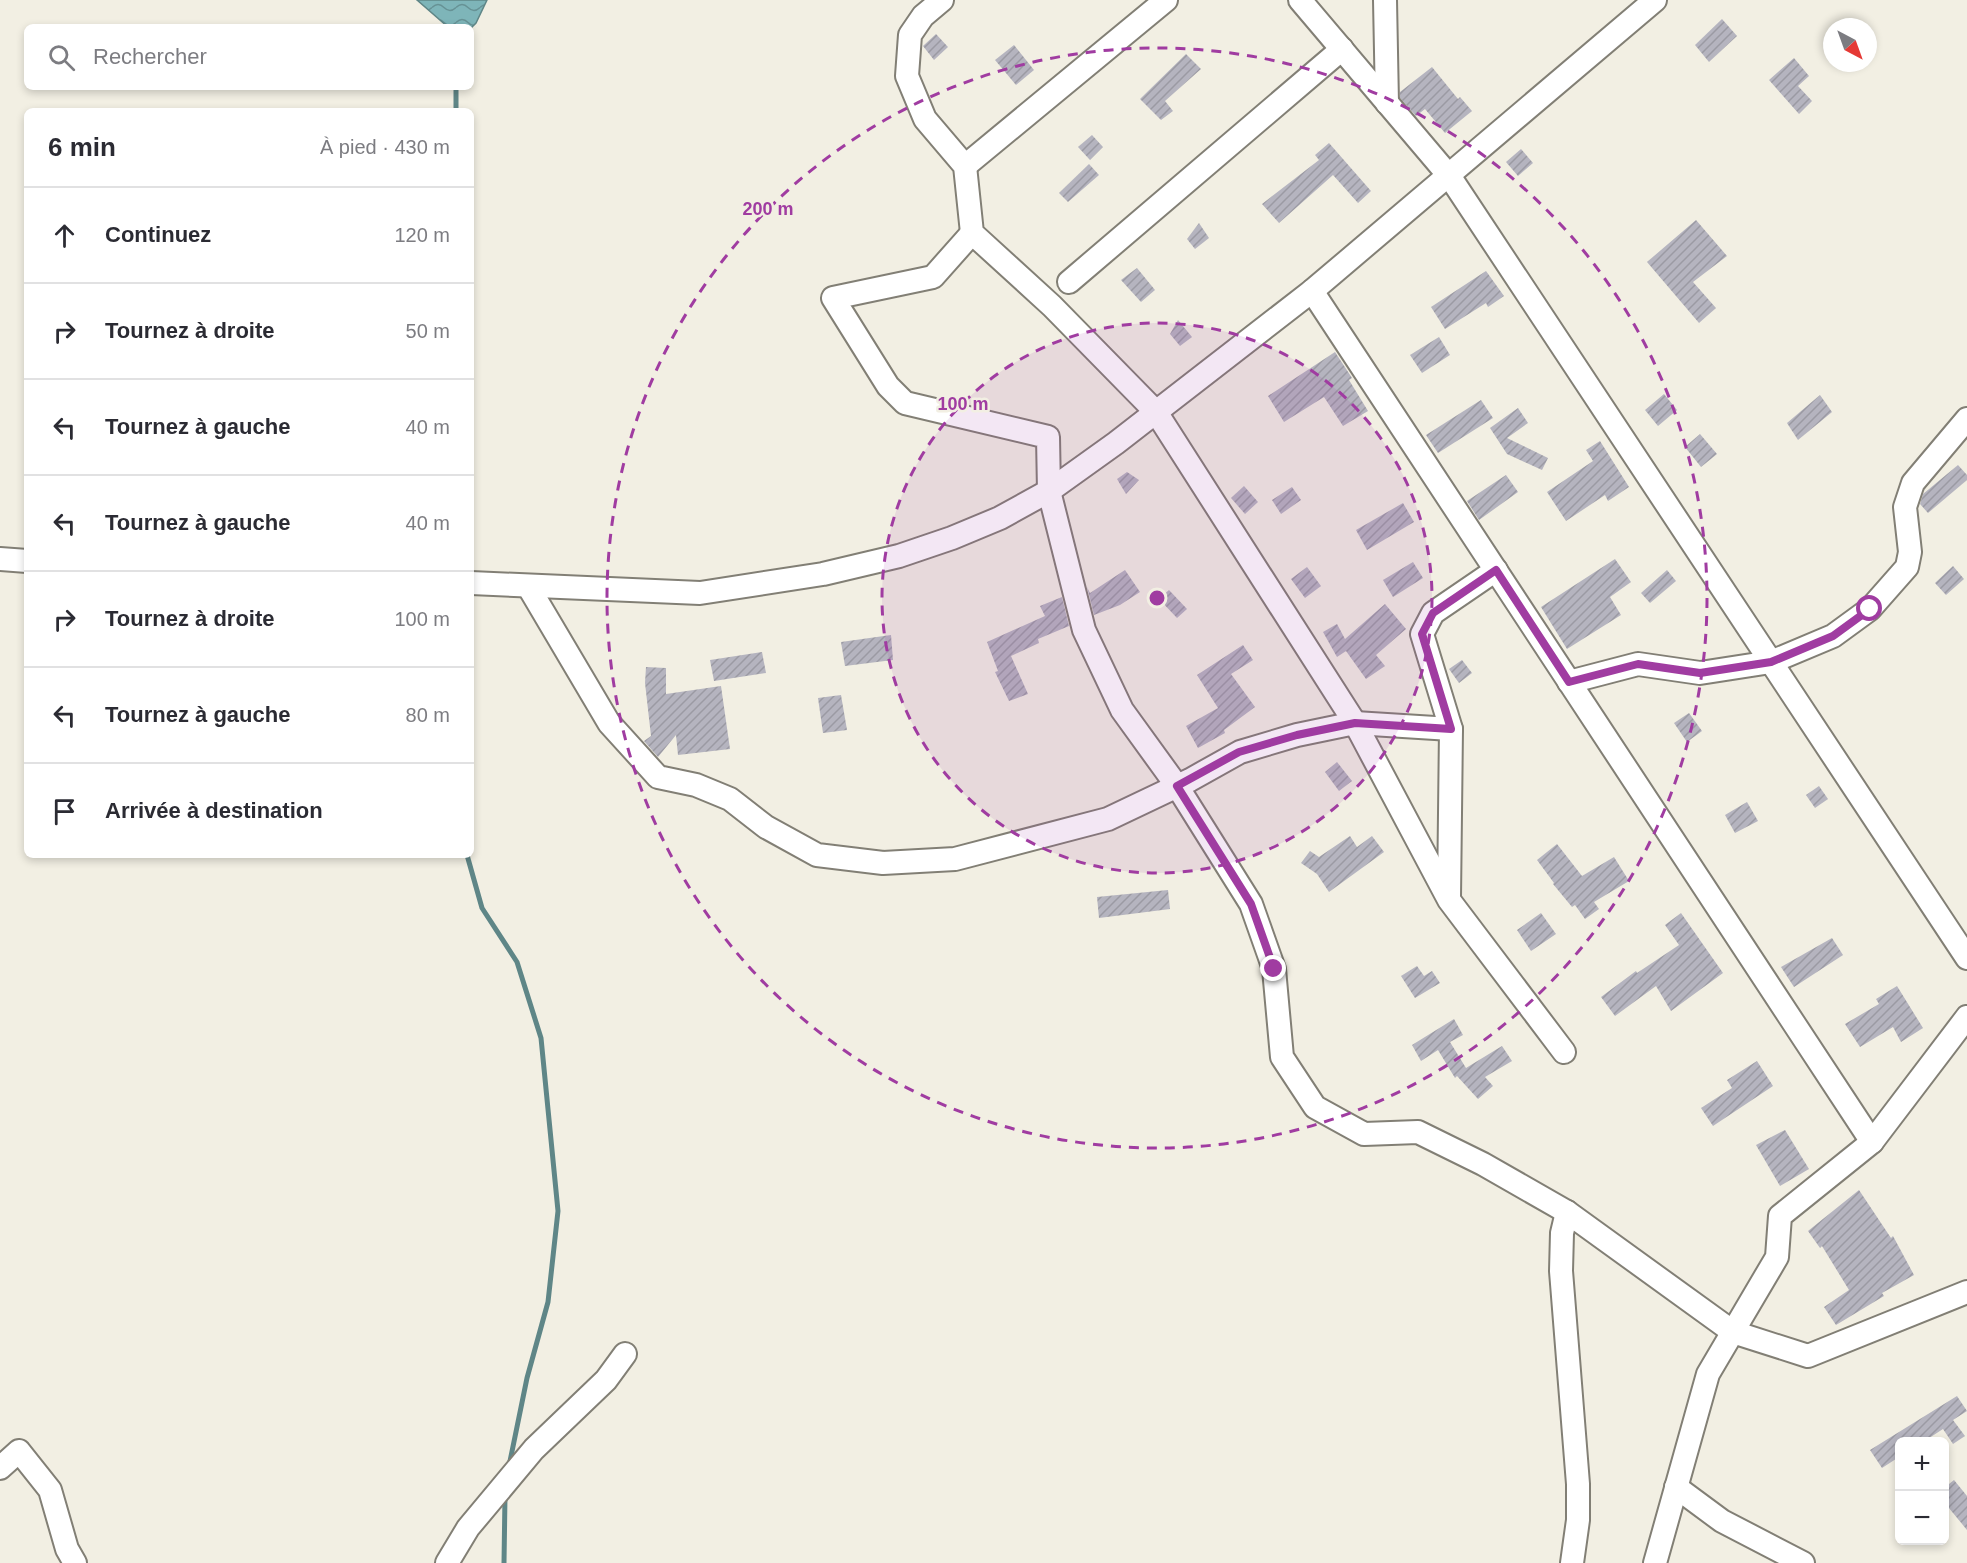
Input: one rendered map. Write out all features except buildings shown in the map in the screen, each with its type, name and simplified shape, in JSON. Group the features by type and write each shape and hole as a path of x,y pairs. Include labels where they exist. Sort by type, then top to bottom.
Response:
{"street":[{"path":"942,0 923,16 910,35 907,76 925,119 965,166 972,233 1052,306 1156,412 1355,723 1449,900 1564,1052"},
{"path":"965,166 1166,0"},
{"path":"1300,0 1450,177 1967,958"},
{"path":"1385,0 1387,103"},
{"path":"474,583 700,593 824,574 898,556 952,538 1000,518 1049,490 1156,412 1312,291 1450,177 1655,0"},
{"path":"1069,282 1342,49"},
{"path":"972,233 933,276 833,298 888,386 905,403 1048,437 1049,490 1084,630 1122,710 1177,786 1251,904 1274,969 1282,1057 1315,1107 1364,1134 1418,1132 1483,1164 1567,1212 1733,1332 1808,1356 1967,1292"},
{"path":"1312,291 1872,1142"},
{"path":"1569,682 1638,664 1700,673 1771,662 1833,636 1870,609 1907,567 1910,552 1905,507 1913,483 1967,419"},
{"path":"0,560 24,561"},
{"path":"1449,900 1451,729 1422,634 1433,613 1496,570"},
{"path":"528,586 609,723 658,777 696,785 730,799 766,827 817,855 883,863 955,859 1108,819 1177,786 1239,752 1297,735 1355,723 1451,729"},
{"path":"1655,1563 1708,1374 1777,1257 1780,1216 1872,1142 1967,1017"},
{"path":"1567,1212 1562,1233 1561,1271 1578,1484 1578,1520 1572,1563"},
{"path":"447,1563 468,1528 487,1509 534,1449 606,1380 625,1354"},
{"path":"0,1468 19,1451 50,1490 64,1558"},
{"path":"1676,1487 1722,1521 1803,1563"}],"water":[{"path":"417,0 487,0 474,25 445,24"}],"waterway":[{"path":"456,90 456,108"},
{"path":"468,858 482,908 517,962 541,1038 558,1211 548,1302 527,1378 509,1466"},
{"path":"504,1563 505,1496"}],"route":[{"path":"1274,969 1251,904 1177,786 1239,752 1297,735 1355,723 1451,729 1422,634 1433,613 1496,570 1569,682 1638,664 1700,673 1771,662 1833,636 1870,609"}]}
